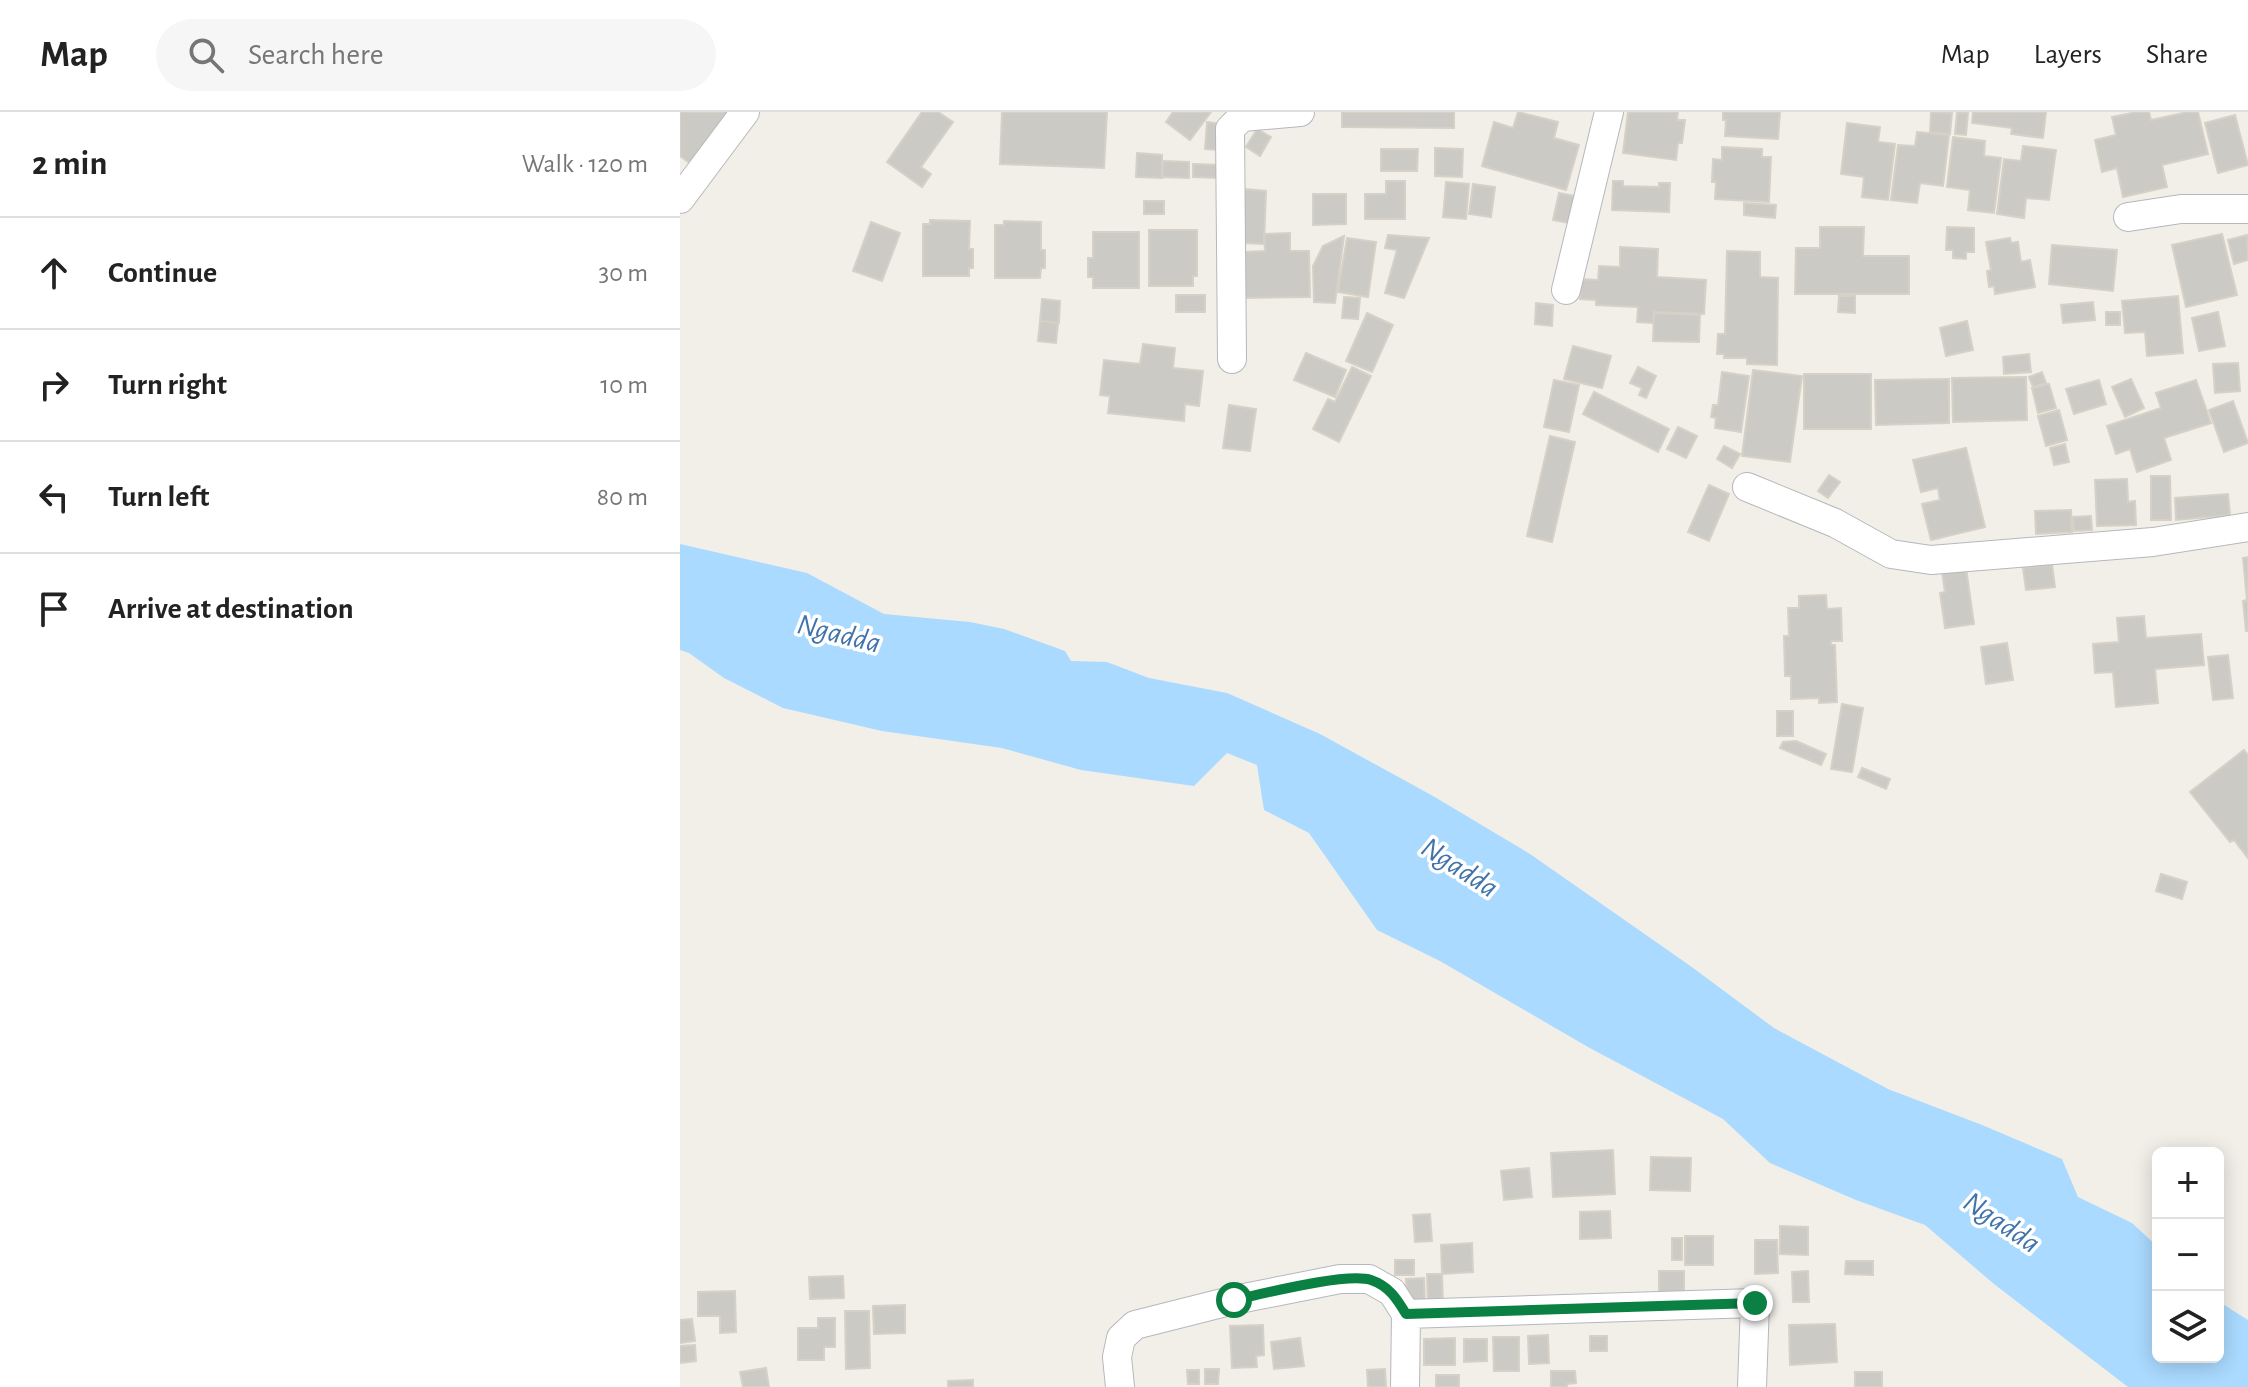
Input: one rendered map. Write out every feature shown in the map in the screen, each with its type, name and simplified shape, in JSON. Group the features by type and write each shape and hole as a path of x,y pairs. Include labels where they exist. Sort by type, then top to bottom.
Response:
{"street":[{"path":"680,199 745,112"},
{"path":"1232,359 1230,129 1242,117 1300,112"},
{"path":"1566,290 1609,112"},
{"path":"2128,217 2181,209 2248,209"},
{"path":"1747,487 1835,523 1891,554 1931,560 2153,542 2248,527"},
{"path":"1120,1387 1117,1357 1121,1338 1135,1325 1234,1300 1340,1279 1369,1279 1392,1292 1406,1314 1405,1387"},
{"path":"1406,1314 1755,1303 1752,1387"}],"water":[{"name":"Ngadda","path":"680,544 807,573 884,614 970,622 1004,629 1065,651 1071,661 1107,662 1149,678 1227,693 1320,734 1530,854 1774,1028 1888,1089 2062,1159 2078,1197 2132,1223 2152,1241 2152,1363 2224,1363 2224,1305 2248,1320 2248,1387 2128,1387 1994,1284 1925,1225 1856,1200 1770,1163 1723,1119 1588,1047 1440,961 1377,930 1309,833 1264,810 1257,765 1227,753 1194,786 1081,770 1002,748 882,731 783,708 724,678 680,650"}],"building":[{"path":"680,112 728,112 691,164 680,156"},
{"path":"922,112 938,112 953,122 921,167 931,174 922,187 887,162"},
{"path":"1002,112 1107,112 1104,168 1000,164"},
{"path":"1173,112 1211,112 1190,140 1166,122"},
{"path":"1342,112 1454,112 1454,128 1342,127"},
{"path":"1518,112 1558,122 1554,138 1579,145 1566,190 1482,166 1494,122 1513,128"},
{"path":"1628,112 1678,112 1677,120 1685,120 1676,160 1623,153"},
{"path":"1723,112 1780,112 1778,139 1725,136"},
{"path":"1931,112 1952,113 1950,134 1930,132"},
{"path":"1957,112 1968,113 1966,135 1955,134"},
{"path":"1973,112 2046,112 2043,138 2011,134 2012,128 1972,123"},
{"path":"2149,112 2151,120 2198,112 2208,154 2162,165 2167,187 2123,197 2117,168 2102,172 2095,140 2116,135 2112,117"},
{"path":"2235,115 2248,165 2218,173 2205,123"},
{"path":"1207,122 1223,124 1220,150 1205,149"},
{"path":"1847,123 1880,127 1878,142 1895,144 1888,200 1862,197 1864,177 1841,174"},
{"path":"1257,129 1271,137 1260,156 1246,147"},
{"path":"1917,132 1949,135 1943,186 1920,183 1917,203 1891,200 1898,145 1915,146"},
{"path":"1953,137 1985,141 1984,156 2001,158 1994,213 1968,210 1970,190 1947,187"},
{"path":"2023,146 2056,150 2049,200 2026,198 2024,218 1997,214 2004,159 2021,161"},
{"path":"1722,147 1762,149 1762,157 1771,157 1769,202 1715,199 1713,159 1722,160"},
{"path":"1435,148 1463,149 1462,177 1435,176"},
{"path":"1381,149 1418,149 1417,171 1381,171"},
{"path":"1137,153 1162,155 1162,178 1136,177"},
{"path":"1163,161 1189,162 1189,178 1162,177"},
{"path":"1193,164 1220,165 1219,178 1193,177"},
{"path":"1386,181 1405,181 1405,219 1365,219 1365,194 1386,194"},
{"path":"1613,181 1623,181 1623,186 1659,187 1659,183 1670,183 1669,212 1612,210"},
{"path":"1446,182 1469,184 1466,219 1443,217"},
{"path":"1473,184 1495,187 1491,217 1469,214"},
{"path":"1245,189 1266,191 1264,244 1242,243"},
{"path":"1559,193 1575,196 1569,223 1553,220"},
{"path":"1313,194 1346,194 1346,224 1313,225"},
{"path":"1144,201 1164,201 1164,214 1144,214"},
{"path":"1744,203 1776,205 1775,218 1744,215"},
{"path":"930,220 970,221 969,249 973,249 973,268 969,268 969,276 923,276 923,224 930,224"},
{"path":"1004,221 1041,222 1041,250 1045,250 1045,268 1041,268 1040,278 995,278 995,225 1004,225"},
{"path":"871,222 900,233 882,281 853,271"},
{"path":"1820,227 1864,227 1863,256 1909,256 1909,294 1795,294 1796,248 1820,248"},
{"path":"1947,227 1974,228 1974,252 1966,252 1966,259 1953,258 1953,250 1946,250"},
{"path":"1149,230 1197,230 1197,276 1193,276 1193,286 1149,286"},
{"path":"1093,232 1139,232 1139,288 1093,288 1093,277 1088,277 1088,258 1093,258"},
{"path":"1290,233 1290,251 1309,251 1310,297 1245,298 1244,252 1265,251 1264,234"},
{"path":"2222,234 2237,295 2186,307 2172,245"},
{"path":"1388,235 1429,238 1404,298 1385,293 1397,250 1385,248"},
{"path":"2247,235 2248,260 2234,264 2228,240"},
{"path":"1344,236 1335,303 1314,302 1313,266 1323,246"},
{"path":"1347,238 1376,242 1368,297 1338,292"},
{"path":"2010,238 2011,243 2018,242 2021,262 2030,260 2035,287 1995,294 1994,286 1989,287 1987,271 1991,270 1986,242"},
{"path":"2052,245 2117,250 2113,291 2049,284"},
{"path":"1620,247 1658,249 1657,277 1706,280 1704,314 1654,312 1653,323 1637,322 1638,307 1596,305 1596,300 1580,299 1582,279 1598,280 1599,266 1620,267"},
{"path":"1727,251 1760,252 1760,277 1778,278 1777,365 1747,364 1747,358 1724,358 1724,354 1717,354 1718,334 1725,334"},
{"path":"1176,295 1205,295 1205,312 1176,312"},
{"path":"1839,296 1855,296 1855,313 1838,312"},
{"path":"2178,296 2183,353 2147,356 2145,332 2125,333 2122,301"},
{"path":"1344,297 1360,298 1358,319 1342,318"},
{"path":"1042,299 1060,301 1059,323 1040,321"},
{"path":"2093,302 2095,320 2063,323 2061,305"},
{"path":"1536,303 1553,305 1552,326 1535,324"},
{"path":"2106,312 2120,312 2120,325 2106,325"},
{"path":"2218,312 2225,346 2199,351 2192,318"},
{"path":"1367,313 1393,325 1372,372 1346,361"},
{"path":"1654,313 1700,315 1699,342 1653,341"},
{"path":"1040,321 1058,323 1056,343 1038,341"},
{"path":"1967,321 1973,350 1946,356 1940,328"},
{"path":"1143,344 1175,348 1173,368 1203,371 1199,406 1185,404 1184,421 1108,413 1110,396 1100,395 1104,360 1140,364"},
{"path":"1573,346 1611,356 1602,388 1564,379"},
{"path":"1306,353 1346,370 1335,397 1294,380"},
{"path":"2029,354 2031,372 2004,374 2003,357"},
{"path":"2238,363 2240,391 2215,393 2213,364"},
{"path":"1352,367 1371,376 1339,442 1313,429 1328,399 1335,402"},
{"path":"1638,367 1656,376 1646,398 1639,395 1642,388 1630,383"},
{"path":"1753,370 1802,376 1790,462 1742,456"},
{"path":"1722,372 1749,376 1741,432 1715,428 1716,418 1711,417 1713,405 1718,405"},
{"path":"2042,372 2046,383 2033,387 2029,377"},
{"path":"1804,374 1871,374 1871,429 1804,429"},
{"path":"2026,377 2027,420 1953,422 1952,378"},
{"path":"1949,379 1949,423 1876,425 1875,380"},
{"path":"2131,379 2144,408 2125,417 2112,387"},
{"path":"1554,380 1579,385 1569,432 1544,427"},
{"path":"2099,380 2106,404 2074,414 2066,389"},
{"path":"2196,380 2211,423 2164,438 2171,460 2137,472 2130,449 2116,454 2107,426 2161,408 2156,393"},
{"path":"2049,384 2056,408 2038,413 2032,388"},
{"path":"1594,392 1669,429 1658,452 1583,414"},
{"path":"2233,401 2248,443 2224,452 2209,410"},
{"path":"1229,405 1256,409 1250,451 1223,448"},
{"path":"2059,410 2067,440 2046,446 2038,416"},
{"path":"1678,427 1697,436 1686,458 1667,449"},
{"path":"1550,436 1575,442 1552,542 1527,536"},
{"path":"2065,444 2069,462 2054,465 2050,448"},
{"path":"1724,446 1740,454 1732,468 1717,459"},
{"path":"1966,448 1985,527 1931,540 1922,504 1940,500 1938,488 1921,492 1913,460"},
{"path":"1829,475 1840,482 1828,498 1818,491"},
{"path":"2151,476 2170,476 2171,520 2151,520"},
{"path":"2127,479 2128,502 2135,501 2136,525 2097,526 2095,480"},
{"path":"1709,485 1729,494 1709,541 1688,532"},
{"path":"2228,494 2230,515 2176,520 2175,498"},
{"path":"2071,510 2072,532 2036,534 2035,511"},
{"path":"2091,516 2092,530 2074,531 2073,517"},
{"path":"2248,557 2248,631 2246,631 2243,558"},
{"path":"2052,564 2055,587 2026,590 2023,568"},
{"path":"1966,568 1974,624 1945,628 1940,593 1945,592 1942,572"},
{"path":"1826,595 1827,609 1841,608 1842,641 1831,641 1831,645 1835,645 1837,702 1819,703 1819,698 1791,699 1791,676 1785,676 1784,636 1789,636 1788,608 1799,608 1799,596"},
{"path":"2144,616 2146,638 2201,634 2204,665 2155,669 2158,703 2116,707 2113,672 2095,673 2093,644 2119,642 2117,618"},
{"path":"2007,643 2013,680 1986,684 1981,647"},
{"path":"2228,655 2233,698 2213,700 2208,657"},
{"path":"1842,704 1863,708 1852,772 1831,769"},
{"path":"1777,711 1793,711 1793,736 1777,736"},
{"path":"1796,741 1826,754 1821,765 1780,748 1783,742"},
{"path":"2244,750 2248,755 2248,858 2234,840 2230,842 2190,792"},
{"path":"1862,768 1890,779 1886,789 1858,777"},
{"path":"2161,874 2187,882 2182,899 2156,891"},
{"path":"1613,1150 1615,1194 1553,1197 1551,1153"},
{"path":"1651,1157 1691,1158 1690,1191 1650,1190"},
{"path":"1529,1168 1532,1197 1504,1200 1501,1171"},
{"path":"1610,1211 1611,1238 1580,1239 1580,1212"},
{"path":"1430,1214 1432,1241 1415,1242 1413,1215"},
{"path":"1780,1226 1808,1227 1808,1255 1780,1254"},
{"path":"1685,1236 1713,1236 1713,1265 1685,1265"},
{"path":"1672,1238 1682,1238 1682,1260 1672,1260"},
{"path":"1755,1240 1777,1240 1778,1273 1755,1274"},
{"path":"1472,1243 1473,1272 1442,1274 1441,1245"},
{"path":"1395,1260 1414,1260 1414,1275 1395,1275"},
{"path":"1846,1261 1873,1261 1873,1275 1845,1274"},
{"path":"1659,1271 1684,1271 1684,1301 1659,1301"},
{"path":"1808,1271 1809,1302 1793,1302 1792,1272"},
{"path":"1427,1274 1442,1274 1443,1306 1428,1306"},
{"path":"843,1276 844,1298 810,1299 809,1277"},
{"path":"1424,1278 1425,1303 1407,1304 1406,1279"},
{"path":"735,1291 736,1332 720,1333 720,1316 698,1316 698,1292"},
{"path":"905,1305 905,1333 874,1334 873,1306"},
{"path":"845,1311 869,1311 870,1368 846,1369"},
{"path":"818,1318 835,1318 835,1347 824,1347 824,1360 798,1360 798,1328 818,1328"},
{"path":"692,1319 695,1341 680,1343 680,1320"},
{"path":"1835,1324 1837,1362 1790,1365 1789,1325"},
{"path":"1263,1325 1264,1355 1256,1356 1257,1367 1232,1368 1230,1326"},
{"path":"1548,1335 1549,1363 1529,1364 1528,1336"},
{"path":"1590,1336 1607,1336 1607,1351 1590,1351"},
{"path":"1493,1337 1519,1337 1519,1371 1494,1371"},
{"path":"1300,1338 1304,1366 1274,1369 1271,1342"},
{"path":"1455,1338 1455,1365 1424,1365 1424,1339"},
{"path":"1464,1339 1487,1339 1487,1361 1464,1362"},
{"path":"695,1345 696,1361 680,1363 680,1346"},
{"path":"766,1368 769,1387 743,1387 740,1372"},
{"path":"1205,1369 1219,1369 1218,1384 1205,1384"},
{"path":"1385,1369 1386,1387 1368,1387 1367,1370"},
{"path":"1187,1370 1199,1370 1199,1384 1188,1384"},
{"path":"1551,1371 1575,1371 1576,1383 1567,1384 1567,1387 1551,1387"},
{"path":"1855,1372 1882,1372 1882,1387 1855,1387"},
{"path":"1436,1375 1459,1375 1459,1387 1436,1387"},
{"path":"973,1380 973,1387 948,1387 948,1381"}],"route":[{"path":"1234,1300 1340,1279 1369,1279 1392,1292 1406,1314 1755,1303"}]}
